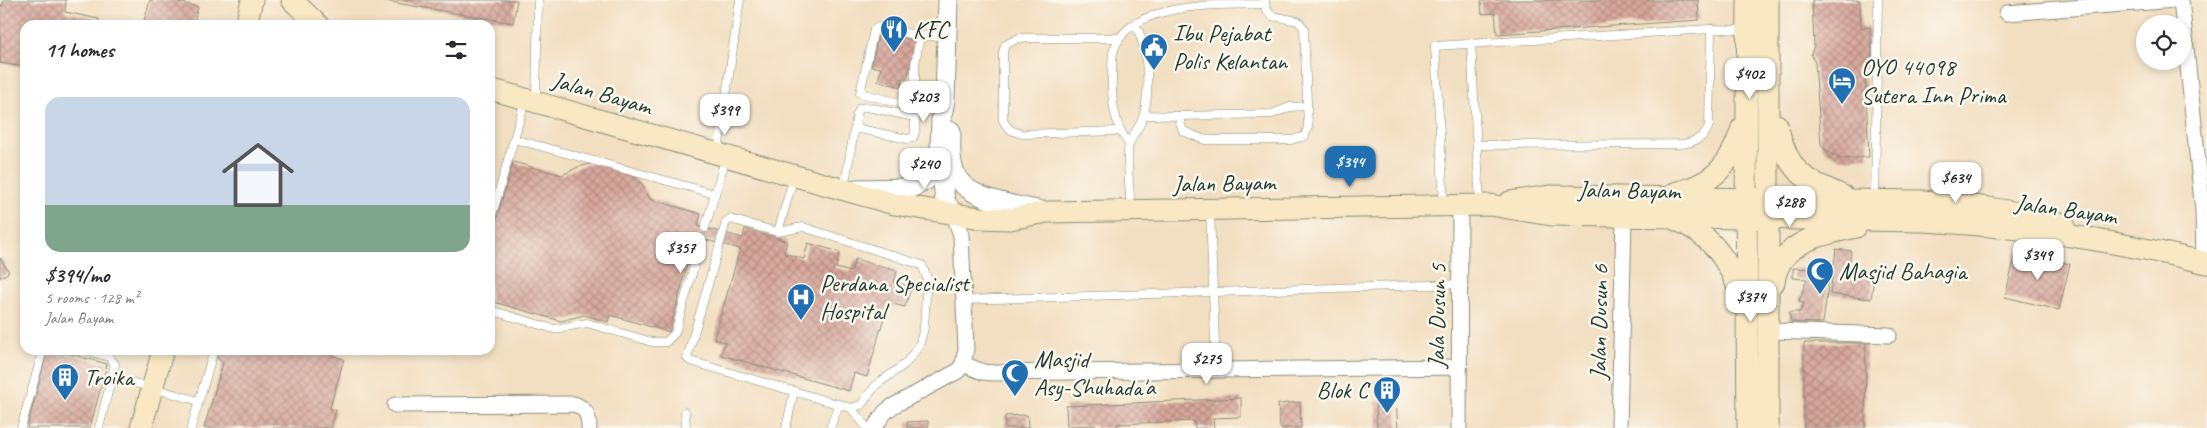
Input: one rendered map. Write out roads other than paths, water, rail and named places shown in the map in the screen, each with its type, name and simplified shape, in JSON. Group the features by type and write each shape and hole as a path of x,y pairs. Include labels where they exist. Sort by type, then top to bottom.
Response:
{"main road":[{"path":"247,20 252,0"},
{"path":"292,0 313,20"},
{"path":"1748,0 1748,30 1759,91 1770,209 1768,428"},
{"path":"1748,428 1746,209 1768,0"},
{"name":"Jalan Bayam","path":"495,90 795,174 894,204 954,215 1010,219 1047,212 1469,205 1552,216 1668,217 1746,209"},
{"path":"1640,198 1692,188 1718,173 1729,160 1738,143 1759,91"},
{"path":"1759,91 1790,164 1816,184 1852,200"},
{"path":"1469,205 1551,196 1640,198 1746,209 1770,209 1852,200 1976,205 2034,215 2139,246"},
{"name":"Jalan Bayam","path":"1770,209 1886,220 1978,224 2139,246 2205,263"},
{"path":"1668,217 1687,224 1714,244 1732,272 1748,313"},
{"path":"1769,322 1775,275 1783,258 1796,246 1814,238 1886,220"},
{"path":"141,428 162,355"}],"street":[{"path":"946,100 948,0"},
{"path":"2007,13 2175,0"},
{"path":"2182,0 2201,142 2205,263"},
{"name":"Jalan Bayam","path":"844,188 895,190 919,185 934,169 940,150 941,120 946,100"},
{"name":"Jalan Bayam","path":"946,100 951,121 952,164 956,177 963,186 992,200 1047,212"},
{"path":"874,428 885,412 893,406 951,376 963,364 966,349 962,235 954,215 945,201 940,150"},
{"name":"Jala Dusun 5","path":"1458,428 1460,284 1469,205"},
{"name":"Jalan Dusun 6","path":"1619,428 1624,217"},
{"path":"1769,322 1888,335"},
{"path":"963,364 983,372 993,373 1459,367"},
{"path":"395,405 574,404 587,412 589,428"}],"lane":[{"path":"495,205 514,139 531,100 538,0"},
{"path":"705,228 715,194 722,154 740,0"},
{"path":"1875,200 1878,0"},
{"path":"1131,211 1129,144 1119,131 1114,113 1113,53 1119,38 1149,14 1167,8 1265,2 1272,16 1298,21 1304,28 1307,132 1301,138 1291,140 1205,140 1183,130 1178,116"},
{"path":"1129,144 1137,133 1144,115 1146,84 1142,37 1135,24"},
{"path":"915,106 863,95 860,91 876,27 920,36 947,36"},
{"path":"1478,145 1681,144 1693,141 1704,134 1709,125 1711,29"},
{"path":"1469,205 1435,46 1711,29 1748,30"},
{"path":"855,128 911,139 915,136 915,59 920,36"},
{"path":"1119,38 1019,38 1005,45 1003,52 1004,120 1006,127 1013,132 1023,134 1119,131"},
{"path":"1469,205 1478,145 1471,43"},
{"path":"1144,115 1272,114 1290,107 1307,106"},
{"path":"844,188 859,110 864,107 915,117"},
{"path":"514,139 715,194"},
{"path":"778,232 795,174"},
{"path":"1210,209 1216,370"},
{"path":"851,408 861,405 876,385 906,364 919,346 924,328 927,278 925,271 917,263 803,227 778,232 730,219 726,222 687,358 690,361 851,408 867,428"},
{"path":"495,311 554,329 587,323 652,342 666,342 675,333 702,239"},
{"path":"965,300 1460,284"},
{"path":"21,428 42,355"},
{"path":"99,355 113,360 115,368 99,428"},
{"path":"191,428 212,355"},
{"path":"113,377 199,401"},
{"path":"786,428 794,391"},
{"path":"830,428 840,404"},
{"path":"685,412 686,428"}],"place":[{"name":"KFC","path":"894,53"},
{"name":"Ibu Pejabat Polis Kelantan","path":"1154,71"},
{"name":"OYO 44098 Sutera Inn Prima","path":"1842,105"},
{"name":"Masjid Bahagia","path":"1820,295"},
{"name":"Perdana Specialist Hospital","path":"801,321"},
{"name":"Masjid Asy-Shuhada'a","path":"1015,397"},
{"name":"Troika","path":"65,401"},
{"name":"Blok C","path":"1387,414"}]}
